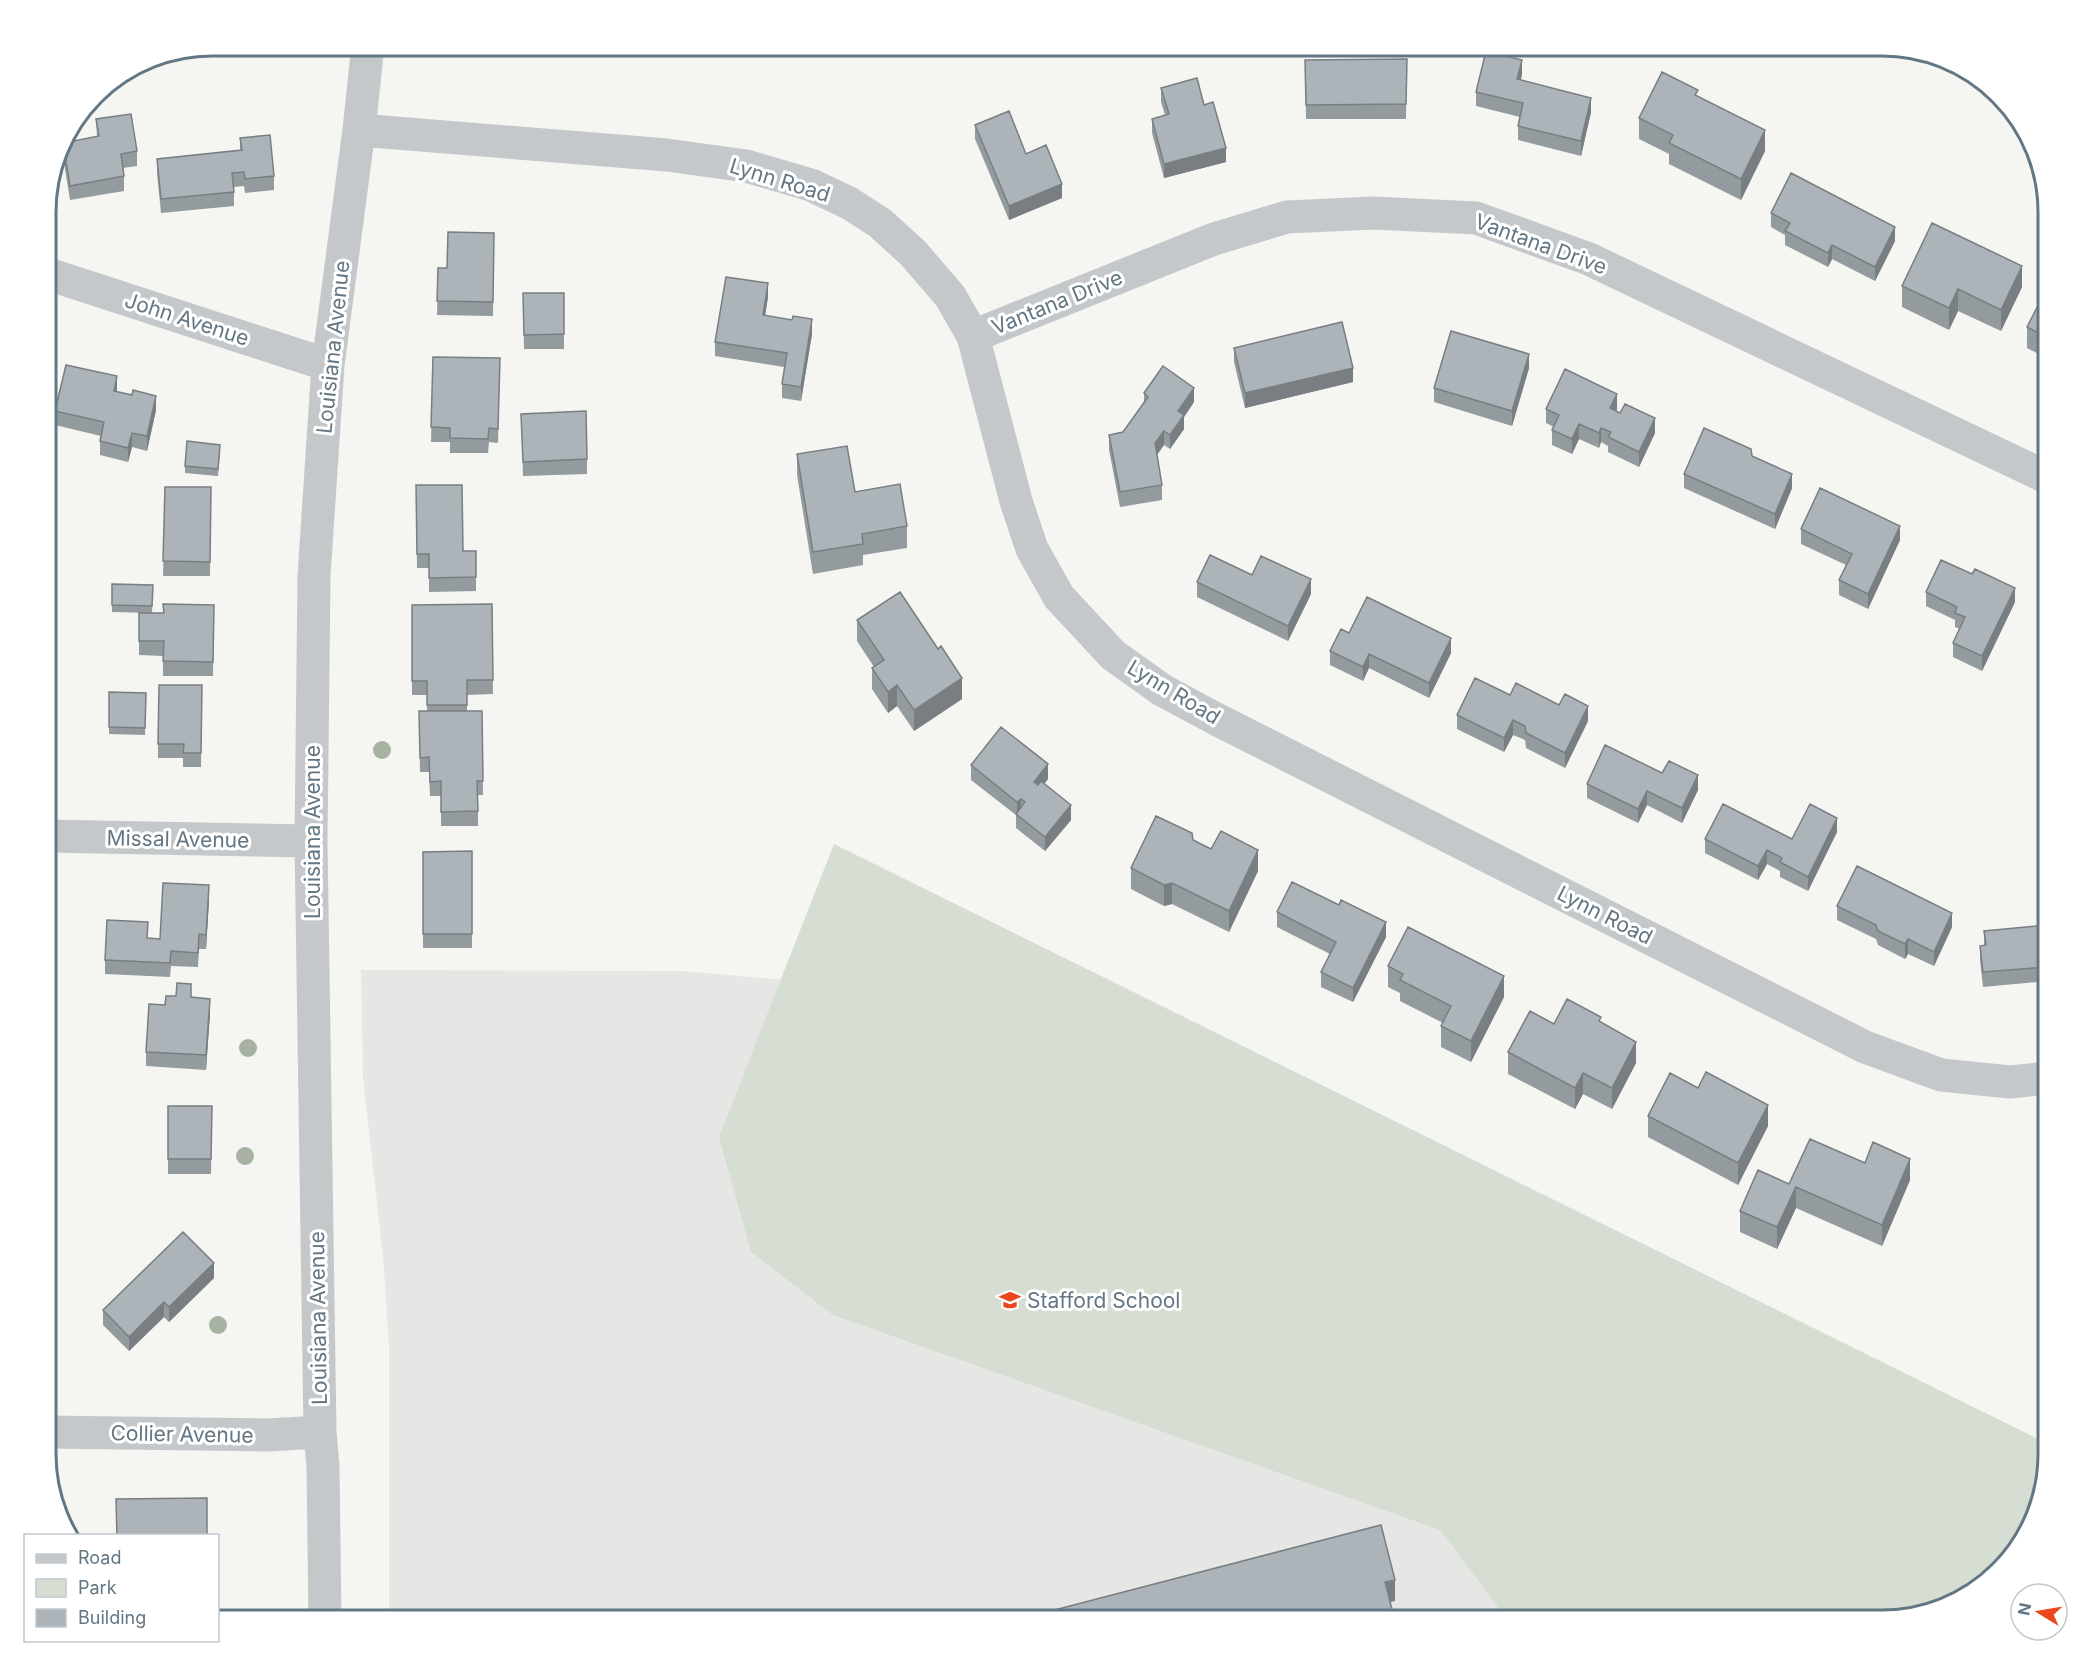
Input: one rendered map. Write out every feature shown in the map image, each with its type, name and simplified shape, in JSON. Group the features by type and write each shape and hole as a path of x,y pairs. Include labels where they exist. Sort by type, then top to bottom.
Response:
{"street":[{"name":"Louisiana Avenue","path":"325,1610 311,841 314,576 328,365 367,56"},
{"name":"Lynn Road","path":"359,130 667,155 746,166 811,185 849,203 880,223 913,253 950,296 973,336 1016,501 1032,549 1059,597 1113,655 1162,690 1865,1047 1941,1075 2010,1082 2038,1079"},
{"name":"Vantana Drive","path":"973,336 1214,239 1287,217 1374,213 1476,218 1589,259 2038,473"},
{"name":"John Avenue","path":"56,277 328,365"},
{"name":"Missal Avenue","path":"56,836 311,841"},
{"name":"Collier Avenue","path":"56,1432 267,1435 320,1432"}],"shaded area":[{"name":"Stafford School","path":"361,970 684,971 1039,1003 2026,1514 2005,1550 1985,1572 1960,1590 1942,1599 1902,1609 389,1610 389,1344 383,1256 363,1077"}],"green space":[{"path":"834,844 2038,1439 2035,1485 2026,1515 2017,1533 1999,1558 1985,1572 1960,1590 1942,1599 1912,1608 1882,1610 1500,1610 1440,1530 833,1315 751,1252 719,1137"}],"building":[{"path":"1485,56 1506,56 1522,60 1517,79 1591,98 1581,141 1518,126 1523,103 1476,92"},
{"path":"1407,59 1406,104 1306,105 1305,60"},
{"path":"1662,72 1698,90 1695,95 1765,130 1741,179 1669,143 1673,135 1639,118"},
{"path":"1197,78 1204,105 1213,102 1226,148 1164,164 1152,119 1169,114 1161,88"},
{"path":"1009,111 1026,154 1046,145 1062,184 1009,206 975,125"},
{"path":"131,114 137,151 121,154 124,176 70,186 65,157 67,151 72,141 99,136 96,119"},
{"path":"270,135 274,176 245,179 244,172 232,173 234,192 161,199 157,159 242,150 240,138"},
{"path":"1791,173 1895,227 1875,267 1832,245 1828,253 1785,231 1790,223 1771,213"},
{"path":"1932,223 2022,266 2001,310 1958,289 1949,308 1902,286"},
{"path":"448,232 494,233 493,302 437,301 438,268 447,268"},
{"path":"726,277 768,283 763,315 792,320 793,316 812,319 801,387 782,384 787,353 715,342"},
{"path":"523,293 564,293 564,334 524,335"},
{"path":"2038,306 2038,333 2027,327"},
{"path":"1342,322 1353,368 1245,393 1234,348"},
{"path":"1451,331 1529,354 1512,411 1434,388"},
{"path":"433,357 500,358 498,429 489,428 488,439 450,438 450,428 431,427"},
{"path":"66,365 117,376 114,391 132,395 133,390 156,396 147,436 132,433 128,448 100,441 104,422 56,411"},
{"path":"1163,366 1194,388 1178,411 1184,415 1170,435 1164,431 1155,443 1162,485 1120,492 1109,435 1123,432 1148,397 1144,393"},
{"path":"1565,369 1617,394 1610,408 1620,413 1625,404 1655,418 1639,452 1608,437 1611,432 1601,428 1599,433 1579,424 1572,439 1552,430 1559,415 1546,409"},
{"path":"586,411 587,459 523,462 521,414"},
{"path":"1704,428 1751,449 1752,456 1792,474 1775,514 1684,474"},
{"path":"187,441 220,445 218,469 185,466"},
{"path":"847,446 855,492 900,484 907,526 862,534 863,544 813,552 797,454"},
{"path":"416,485 462,485 463,551 476,551 476,577 429,578 429,554 417,554"},
{"path":"165,487 211,487 210,562 163,561"},
{"path":"1820,488 1900,526 1868,594 1839,580 1852,554 1801,529"},
{"path":"1210,555 1252,575 1261,556 1311,579 1288,626 1197,582"},
{"path":"1941,560 1972,574 1975,569 2015,588 1982,656 1953,643 1965,617 1955,613 1957,607 1926,592"},
{"path":"112,584 153,585 152,606 112,605"},
{"path":"900,592 938,649 941,646 962,678 914,710 897,685 888,692 872,668 884,660 857,620"},
{"path":"1367,597 1451,638 1429,683 1369,654 1363,667 1330,651 1341,629 1349,633"},
{"path":"163,604 214,605 213,662 163,661 164,641 139,641 139,613 164,613"},
{"path":"492,604 493,680 467,680 467,705 427,705 427,681 412,681 412,605"},
{"path":"1475,678 1510,695 1516,683 1559,705 1565,694 1588,706 1565,753 1526,733 1525,726 1513,720 1504,738 1457,715"},
{"path":"159,685 202,685 201,753 183,753 184,744 158,744"},
{"path":"109,692 146,693 145,728 109,727"},
{"path":"419,711 482,711 483,781 477,781 478,811 441,812 441,781 430,782 429,757 420,758"},
{"path":"1001,727 1048,764 1034,782 1038,785 1041,781 1071,805 1045,837 1016,814 1025,802 1021,799 1017,802 971,765"},
{"path":"1605,745 1662,773 1669,761 1698,775 1682,808 1647,791 1638,809 1587,784"},
{"path":"1723,804 1792,839 1810,804 1837,818 1808,877 1780,862 1782,858 1767,850 1758,866 1705,839"},
{"path":"1156,816 1192,833 1193,840 1211,849 1221,831 1258,850 1229,911 1172,883 1164,885 1131,868"},
{"path":"472,851 472,934 423,934 423,852"},
{"path":"1857,866 1952,913 1934,952 1908,939 1905,944 1878,931 1876,925 1837,906"},
{"path":"1292,882 1339,905 1341,900 1386,922 1353,988 1321,972 1336,942 1277,912"},
{"path":"163,883 209,885 206,935 199,934 198,953 171,951 170,963 105,960 107,920 148,922 147,938 160,939"},
{"path":"2038,926 2038,968 1983,972 1980,946 1986,945 1984,931"},
{"path":"1408,927 1504,976 1471,1041 1441,1026 1451,1006 1400,980 1403,974 1388,966"},
{"path":"177,983 191,984 191,997 210,999 206,1055 146,1052 149,1004 165,1005 166,996 176,996"},
{"path":"1567,999 1601,1017 1599,1021 1636,1042 1612,1088 1583,1073 1575,1088 1508,1052 1530,1011 1554,1024"},
{"path":"1706,1072 1768,1105 1738,1163 1648,1116 1670,1073 1698,1088"},
{"path":"168,1106 212,1106 211,1159 168,1159"},
{"path":"1810,1139 1865,1163 1873,1142 1910,1159 1882,1225 1796,1187 1777,1227 1740,1211 1758,1170 1789,1184"},
{"path":"183,1232 214,1263 169,1307 164,1302 129,1337 103,1310"},
{"path":"207,1498 207,1534 117,1534 116,1499"},
{"path":"1381,1525 1395,1580 1385,1582 1392,1610 1054,1610"}],"place":[{"name":"Stafford School","path":"1010,1300"}]}
